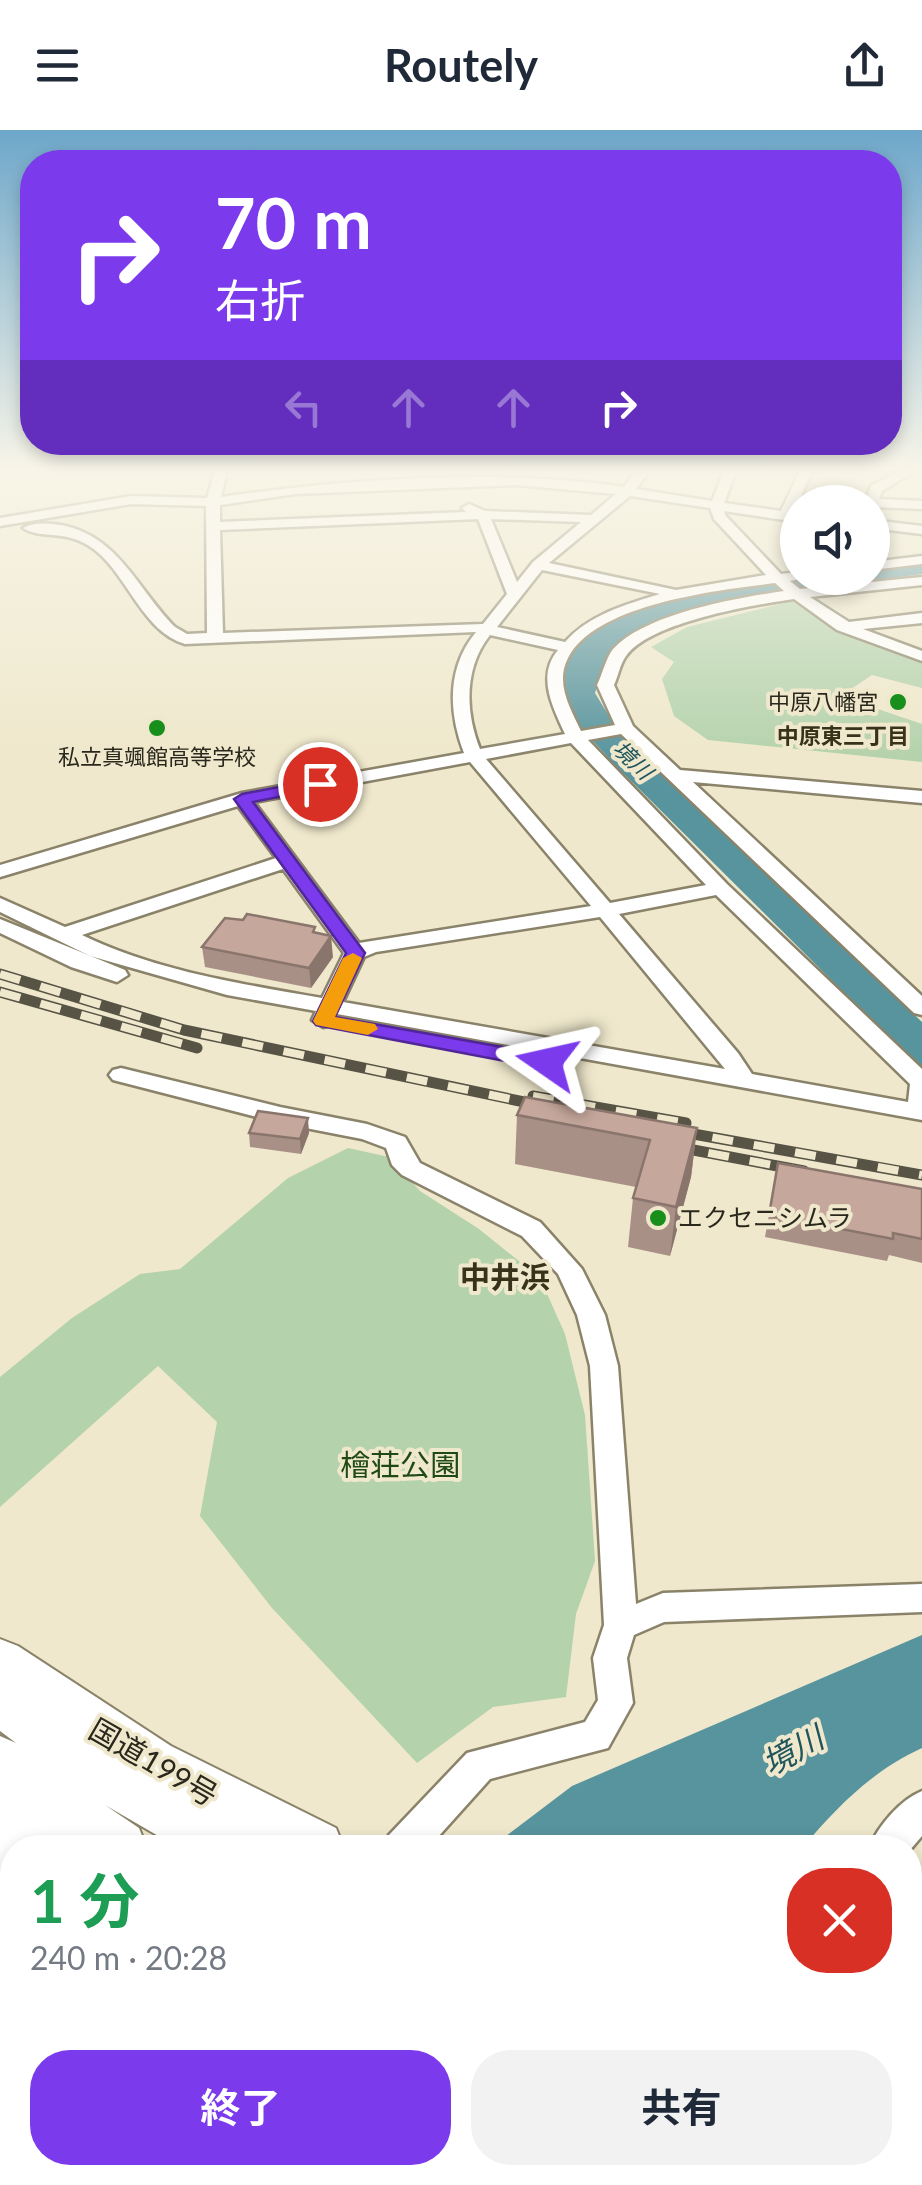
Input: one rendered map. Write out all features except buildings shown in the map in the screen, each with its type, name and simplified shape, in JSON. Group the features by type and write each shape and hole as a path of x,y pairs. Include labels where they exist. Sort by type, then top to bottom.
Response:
{"highway":[{"path":"1,1688 108,1777 211,1835"},
{"name":"国道199号","path":"1,1688 82,1723 251,1819 287,1835"},
{"path":"0,1762 101,1835"},
{"path":"0,1806 42,1835"}],"street":[{"path":"120,567 167,630 185,639 472,626 568,647"},
{"path":"214,567 215,640"},
{"path":"504,567 514,593"},
{"path":"537,567 469,651 462,677 464,730 474,756 608,910 730,1058 744,1081"},
{"path":"542,567 675,594"},
{"path":"780,579 675,594 618,611 568,647 552,681 559,715 720,888 922,1082 921,1118"},
{"path":"890,585 922,581"},
{"path":"919,654 842,628 798,595 694,612 640,634 621,649 606,684 608,701 622,729 678,775 922,1008"},
{"path":"842,628 922,618"},
{"path":"0,872 242,799 622,729"},
{"path":"678,775 922,797"},
{"path":"242,799 356,953"},
{"path":"62,935 288,862"},
{"path":"326,1014 356,953 371,946 608,910 720,888"},
{"path":"0,904 62,935 158,971 326,1014 921,1118"},
{"path":"0,925 79,962 146,984 744,1081 921,1118"},
{"path":"121,1075 280,1116 383,1136 396,1143 405,1166 531,1229 569,1269 592,1316 604,1366 621,1625 610,1658 616,1704 596,1736 480,1765 414,1835"},
{"path":"621,1625 664,1608 922,1598"},
{"path":"900,1835 922,1810"}],"green space":[{"path":"792,601 834,629 922,661 922,688 872,675 851,689 869,706 922,724 922,762 708,740 674,716 662,679 674,662 651,647 687,627"},
{"name":"檜荘公園","path":"348,1148 389,1157 420,1191 479,1229 540,1278 565,1334 585,1415 595,1561 576,1614 566,1697 493,1707 417,1763 272,1608 200,1516 217,1422 158,1366 0,1507 0,1377 72,1318 140,1274 180,1269 288,1178"}],"water":[{"path":"922,567 922,574 890,579 890,569"},
{"name":"境川","path":"780,583 780,594 723,602 615,648 606,659 595,693 623,739 922,1022 922,1070 618,768 575,722 559,688 567,659 590,635 623,616 663,602"},
{"name":"境川","path":"922,1635 922,1748 887,1767 857,1791 813,1835 507,1835 572,1786"}],"railway":[{"path":"0,974 184,1030 548,1107"},
{"path":"0,992 197,1048"},
{"path":"533,1096 686,1123"},
{"path":"671,1130 922,1175"},
{"path":"667,1145 804,1171"}],"slow traffic":[{"path":"353,958 323,1021 368,1029"}],"place":[{"name":"中原八幡宮","path":"898,702"},
{"name":"私立真颯館高等学校","path":"157,728"},
{"name":"エクセニシムラ","path":"658,1218"}],"district":[{"name":"中原東三丁目","path":"843,736"},
{"name":"中井浜","path":"505,1278"}],"route":[{"path":"320,784 242,799 356,953 323,1021 547,1062"}]}
